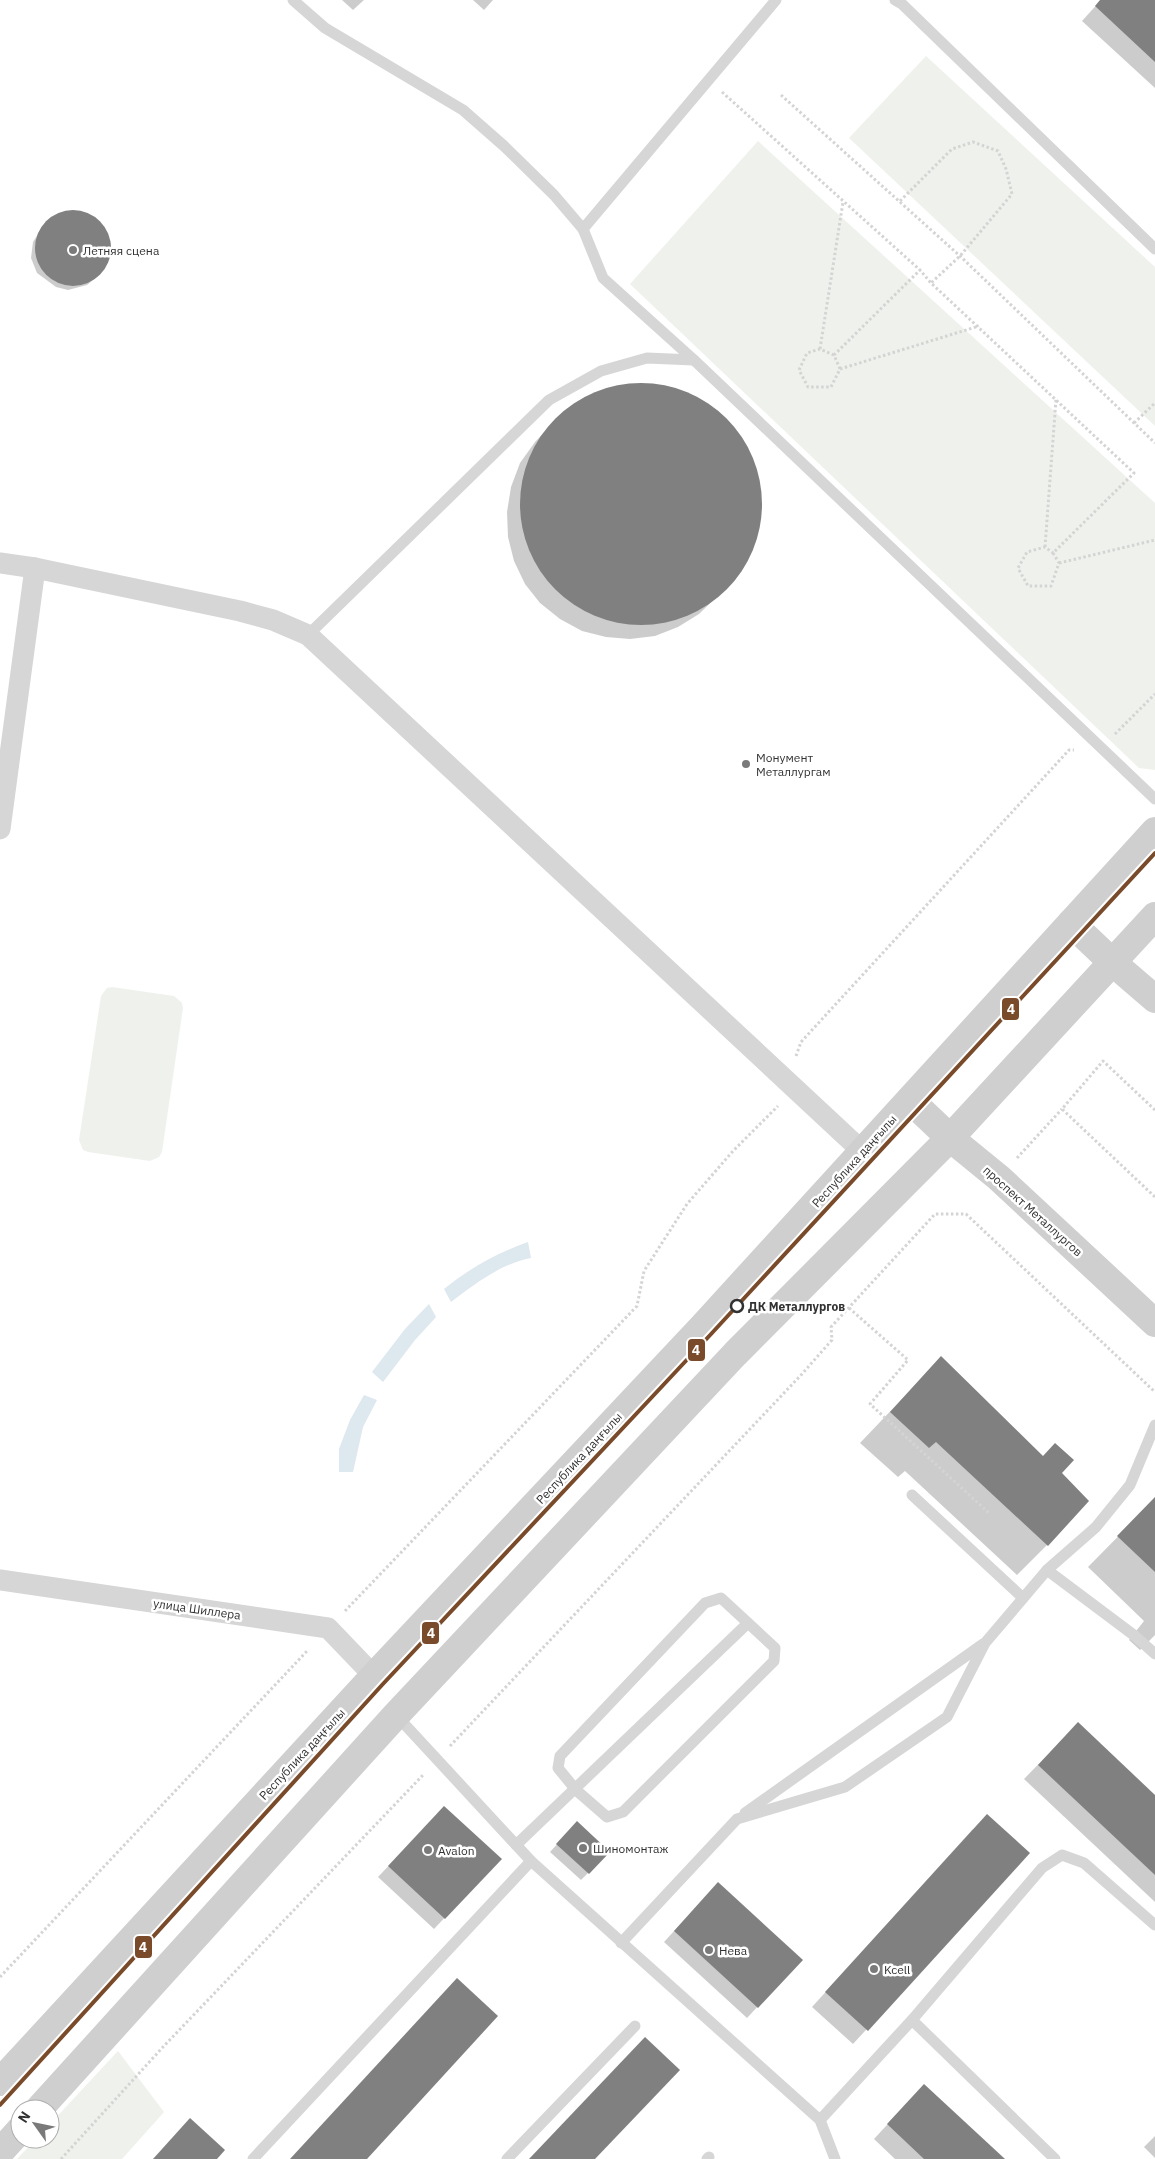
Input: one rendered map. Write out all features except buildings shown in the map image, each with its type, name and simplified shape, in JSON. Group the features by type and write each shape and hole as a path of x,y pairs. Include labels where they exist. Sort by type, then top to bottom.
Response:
{"main road":[{"name":"Республика даңғылы","path":"0,2082 374,1676 704,1326 1155,831"},
{"path":"48,2099 396,1715 735,1354 950,1138 1155,916"},
{"path":"1071,922 1112,962 1155,999"},
{"name":"проспект Металлургов","path":"910,1100 950,1138 998,1178 1155,1323"},
{"path":"0,2152 10,2141"}],"street":[{"path":"0,563 35,568 240,611 273,620 308,635 862,1151"},
{"path":"0,829 35,568"},
{"name":"улица Шиллера","path":"0,1580 328,1628"},
{"path":"328,1628 374,1676"}],"lane":[{"path":"293,0 325,28 463,110 554,195 583,229 604,278 694,360 1155,799"},
{"path":"583,229 776,0"},
{"path":"895,0 902,4 1155,249"},
{"path":"308,635 549,400 601,371 647,358 694,360"},
{"path":"737,1819 845,1787 947,1716 985,1644 1047,1570 1096,1527 1130,1485 1155,1425"},
{"path":"912,1495 1023,1598"},
{"path":"1047,1570 1135,1636 1155,1654"},
{"path":"721,1598 775,1648 774,1661 623,1812 608,1817 576,1790 558,1768 560,1756 705,1603 721,1598"},
{"path":"516,1845 576,1790 748,1623"},
{"path":"621,1943 737,1819 985,1644"},
{"path":"396,1715 531,1860 621,1943 820,2120 835,2159"},
{"path":"820,2120 912,2020 1042,1868 1062,1855 1084,1863 1155,1925"},
{"path":"253,2159 531,1860"},
{"path":"912,2020 1055,2159"},
{"path":"506,2159 635,2026"}],"path":[{"path":"709,80 920,270 931,283 1134,472 1053,553"},
{"path":"781,95 960,256 1155,443"},
{"path":"900,201 952,149 973,142 998,151 1006,169 1012,194 960,256 931,283"},
{"path":"820,349 843,202"},
{"path":"834,355 920,270"},
{"path":"840,369 834,355 820,349 807,353 799,370 808,387 831,387 840,369 979,326"},
{"path":"1045,547 1056,399"},
{"path":"1134,423 1155,403"},
{"path":"1058,563 1155,540"},
{"path":"1045,547 1053,553 1058,563 1051,586 1028,586 1018,568 1027,552 1045,547"},
{"path":"0,1977 328,1628 638,1306 644,1271 687,1204 733,1151 783,1100 801,1042 1069,750 1101,747 1155,694"},
{"path":"1017,1158 1103,1061 1155,1110"},
{"path":"1062,1108 1155,1196"},
{"path":"61,2159 163,2047 802,1374 832,1340 831,1327 934,1214 966,1214 1155,1392"},
{"path":"848,1308 908,1360 870,1404 990,1514"}],"shaded area":[{"path":"926,56 1155,267 1155,426 849,138"},
{"path":"758,141 1155,503 1155,770 1139,768 630,284"},
{"path":"112,987 174,996 182,1003 183,1008 162,1152 159,1157 150,1161 88,1152 83,1150 79,1140 101,996 107,988"},
{"path":"528,1242 531,1258 498,1270 451,1302 444,1289 484,1262"},
{"path":"429,1304 436,1317 415,1340 383,1382 372,1372 405,1329"},
{"path":"364,1395 377,1400 363,1427 353,1472 339,1472 339,1449 350,1420"},
{"path":"118,2051 164,2112 122,2159 17,2159 26,2149 60,2149 60,2113"}],"transit line":[{"name":"4","path":"0,2105 382,1685 712,1333 1155,853"}],"place":[{"name":"Летняя сцена","path":"73,250"},
{"name":"Монумент Металлургам","path":"746,764"},
{"name":"ДК Металлургов","path":"737,1306"},
{"name":"Шиномонтаж","path":"583,1848"},
{"name":"Avalon","path":"428,1850"},
{"name":"Нева","path":"709,1950"},
{"name":"Kcell","path":"874,1969"}]}
